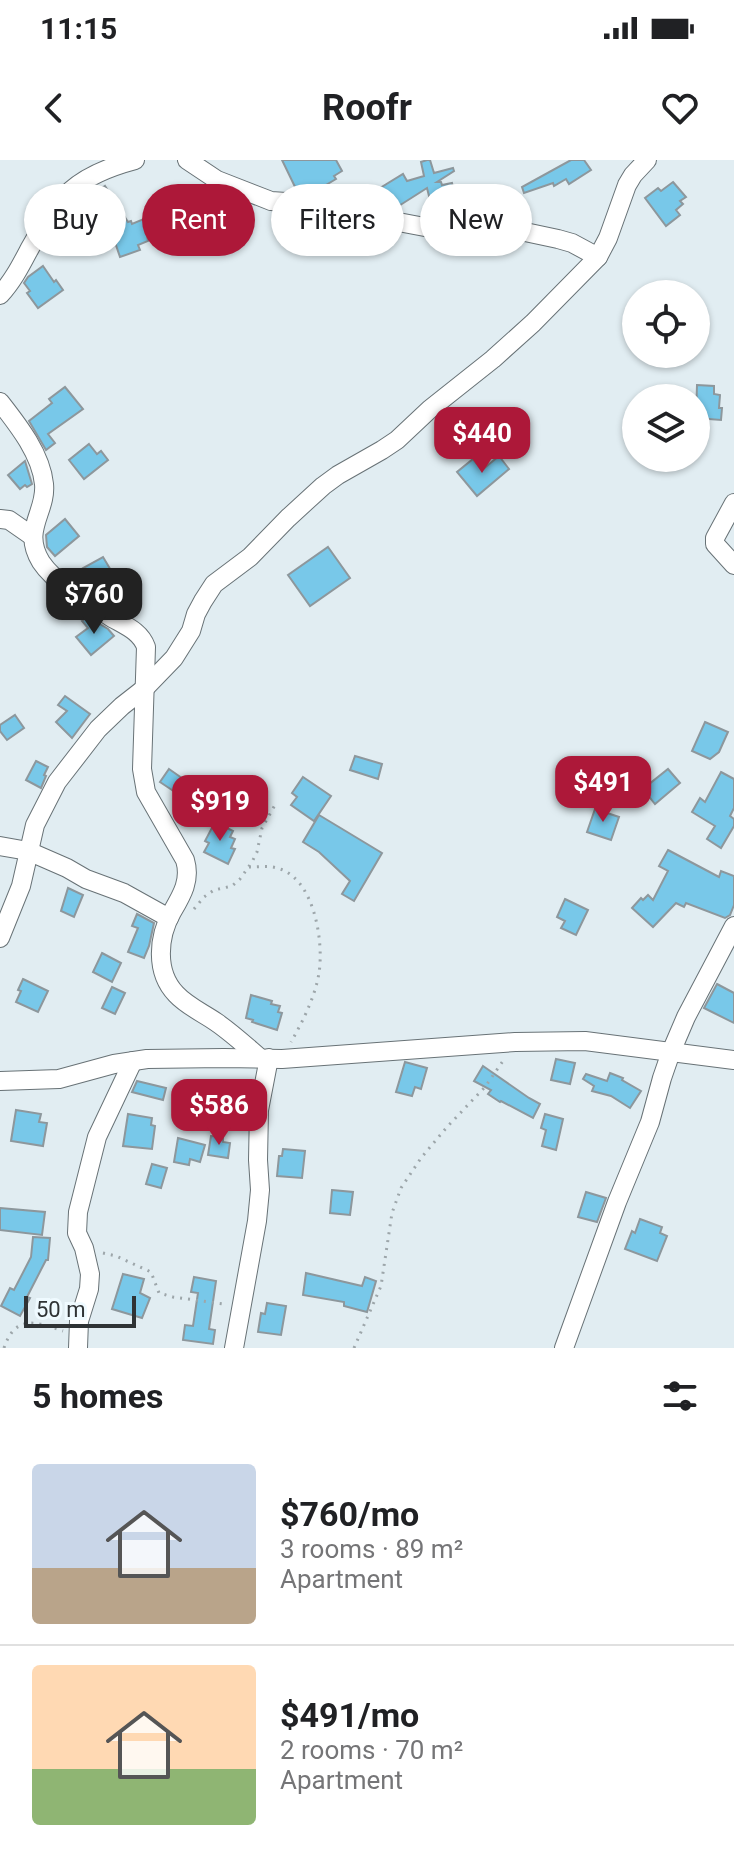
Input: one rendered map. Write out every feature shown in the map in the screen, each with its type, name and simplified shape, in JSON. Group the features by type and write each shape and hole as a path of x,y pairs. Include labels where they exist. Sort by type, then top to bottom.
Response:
{"street":[{"path":"0,295 12,281 62,197 94,174 135,160"},
{"path":"187,160 217,180 271,201 316,204 375,221 430,228 471,231 511,229 572,243 598,257"},
{"path":"0,938 21,886 35,825 57,782 98,729 174,658 214,584 250,557 323,486 397,440 533,323 598,257 627,185 647,160"},
{"path":"0,402 32,450 41,472 43,495 32,536 41,562 65,585 143,638 147,654 142,769 146,792 188,869 183,893 163,931 161,960 170,988 182,1000 270,1058"},
{"path":"734,503 715,538 715,544 734,565"},
{"path":"0,519 9,520 32,536"},
{"path":"0,846 28,851 86,879 124,893 169,918"},
{"path":"564,1348 650,1122 671,1052 734,926"},
{"path":"0,1081 59,1079 133,1061 270,1058 515,1042 585,1041 734,1060"},
{"path":"234,1348 257,1221 260,1190 259,1110 270,1058"},
{"path":"78,1343 79,1321 89,1289 90,1274 77,1233 78,1212 97,1137 133,1061"}],"path":[{"path":"190,912 214,890 232,886 240,879 257,852 262,828 275,805"},
{"path":"249,867 281,869 294,877 306,892 319,941 319,972 310,1004 301,1024 270,1058"},
{"path":"354,1348 381,1286 392,1213 401,1188 421,1158 485,1087 515,1042"},
{"path":"84,1248 116,1256 151,1272 159,1293 242,1306"},
{"path":"4,1348 12,1330 19,1324 33,1323 52,1327 78,1343"}],"building":[{"path":"282,160 336,160 342,171 328,184 294,184"},
{"path":"430,160 434,173 453,168 454,171 437,182 442,184 420,184 420,192 404,203 404,184 387,184 403,174 407,181 424,176 421,162"},
{"path":"571,160 584,160 591,170 569,184 566,179 554,186 553,183 532,190 532,184 527,184"},
{"path":"673,182 686,197 676,210 680,215 666,226 645,198"},
{"path":"126,219 132,224 142,220 140,250 126,255"},
{"path":"43,266 63,290 38,308 24,283"},
{"path":"710,386 714,386 714,394 720,395 721,420 710,419"},
{"path":"65,387 83,409 48,434 55,443 46,450 29,421 52,403 49,399"},
{"path":"89,444 97,454 101,451 108,460 84,479 69,460"},
{"path":"499,456 509,469 477,496 457,472 473,459 482,470"},
{"path":"25,461 32,484 20,489 8,475"},
{"path":"65,519 79,536 55,556 47,547 46,535"},
{"path":"328,547 350,578 310,606 288,575"},
{"path":"103,557 112,572 108,574 112,580 97,589 83,568"},
{"path":"88,617 114,636 91,655 76,637 88,628 82,621"},
{"path":"65,696 90,714 72,738 56,722 67,711 58,705"},
{"path":"15,715 24,728 7,740 0,731 0,725"},
{"path":"705,722 728,732 719,752 710,759 692,751"},
{"path":"355,756 382,764 378,779 350,770"},
{"path":"36,761 48,767 41,788 26,780"},
{"path":"169,769 196,788 187,800 160,782"},
{"path":"668,769 680,783 655,804 643,789"},
{"path":"721,772 734,779 734,808 730,816 734,819 734,826 721,848 707,839 715,826 692,812 700,798 705,802"},
{"path":"303,777 331,796 314,821 291,805 297,797 292,793"},
{"path":"595,809 619,817 611,840 587,832"},
{"path":"319,815 382,853 354,901 342,894 350,881 319,852 303,842"},
{"path":"215,822 233,831 230,837 235,839 231,848 235,849 228,864 204,852 209,843 205,841"},
{"path":"668,850 719,877 721,871 734,876 734,905 730,915 725,918 686,903 684,907 676,903 653,927 632,908 648,895 653,900 668,871 659,866"},
{"path":"68,888 83,895 74,917 61,911"},
{"path":"565,899 588,910 576,935 561,928 565,921 557,917"},
{"path":"137,914 154,923 144,958 128,952 138,928 132,926"},
{"path":"102,953 121,963 112,982 93,972"},
{"path":"23,979 48,991 38,1012 16,1002"},
{"path":"717,984 734,993 734,1023 704,1008"},
{"path":"112,987 125,993 115,1014 102,1008"},
{"path":"251,995 280,1006 278,1012 282,1013 277,1030 246,1018"},
{"path":"556,1059 575,1063 570,1084 551,1080"},
{"path":"405,1062 427,1068 421,1089 415,1087 412,1096 396,1092"},
{"path":"483,1066 540,1104 533,1118 500,1102 488,1094 491,1090 474,1081"},
{"path":"610,1073 641,1091 630,1108 611,1096 592,1091 594,1086 583,1079 586,1074 607,1081"},
{"path":"137,1081 166,1088 163,1100 132,1092"},
{"path":"216,1082 242,1083 241,1109 215,1108"},
{"path":"16,1110 41,1114 39,1122 47,1123 43,1146 11,1141"},
{"path":"128,1114 152,1118 151,1125 155,1126 152,1149 123,1146"},
{"path":"545,1114 563,1119 556,1150 542,1146 546,1130 541,1128"},
{"path":"211,1136 223,1137 223,1142 230,1143 228,1158 208,1155"},
{"path":"178,1138 205,1145 200,1162 190,1159 189,1165 174,1162"},
{"path":"283,1149 305,1151 302,1178 277,1176"},
{"path":"152,1164 167,1168 161,1188 146,1184"},
{"path":"332,1190 353,1192 350,1215 330,1213"},
{"path":"586,1192 606,1198 597,1222 578,1217"},
{"path":"0,1208 45,1212 42,1235 0,1230"},
{"path":"640,1219 662,1227 660,1233 667,1236 657,1261 625,1249"},
{"path":"33,1237 50,1238 48,1260 20,1316 1,1306 10,1288 14,1290 31,1257"},
{"path":"306,1273 362,1286 365,1277 376,1281 367,1312 344,1306 344,1302 303,1295"},
{"path":"123,1274 144,1279 140,1293 150,1298 142,1318 112,1309"},
{"path":"194,1277 216,1281 209,1329 215,1330 213,1344 183,1340 185,1325 193,1326 198,1293 191,1292"},
{"path":"267,1303 286,1306 281,1335 258,1332 261,1313 265,1314"}]}
